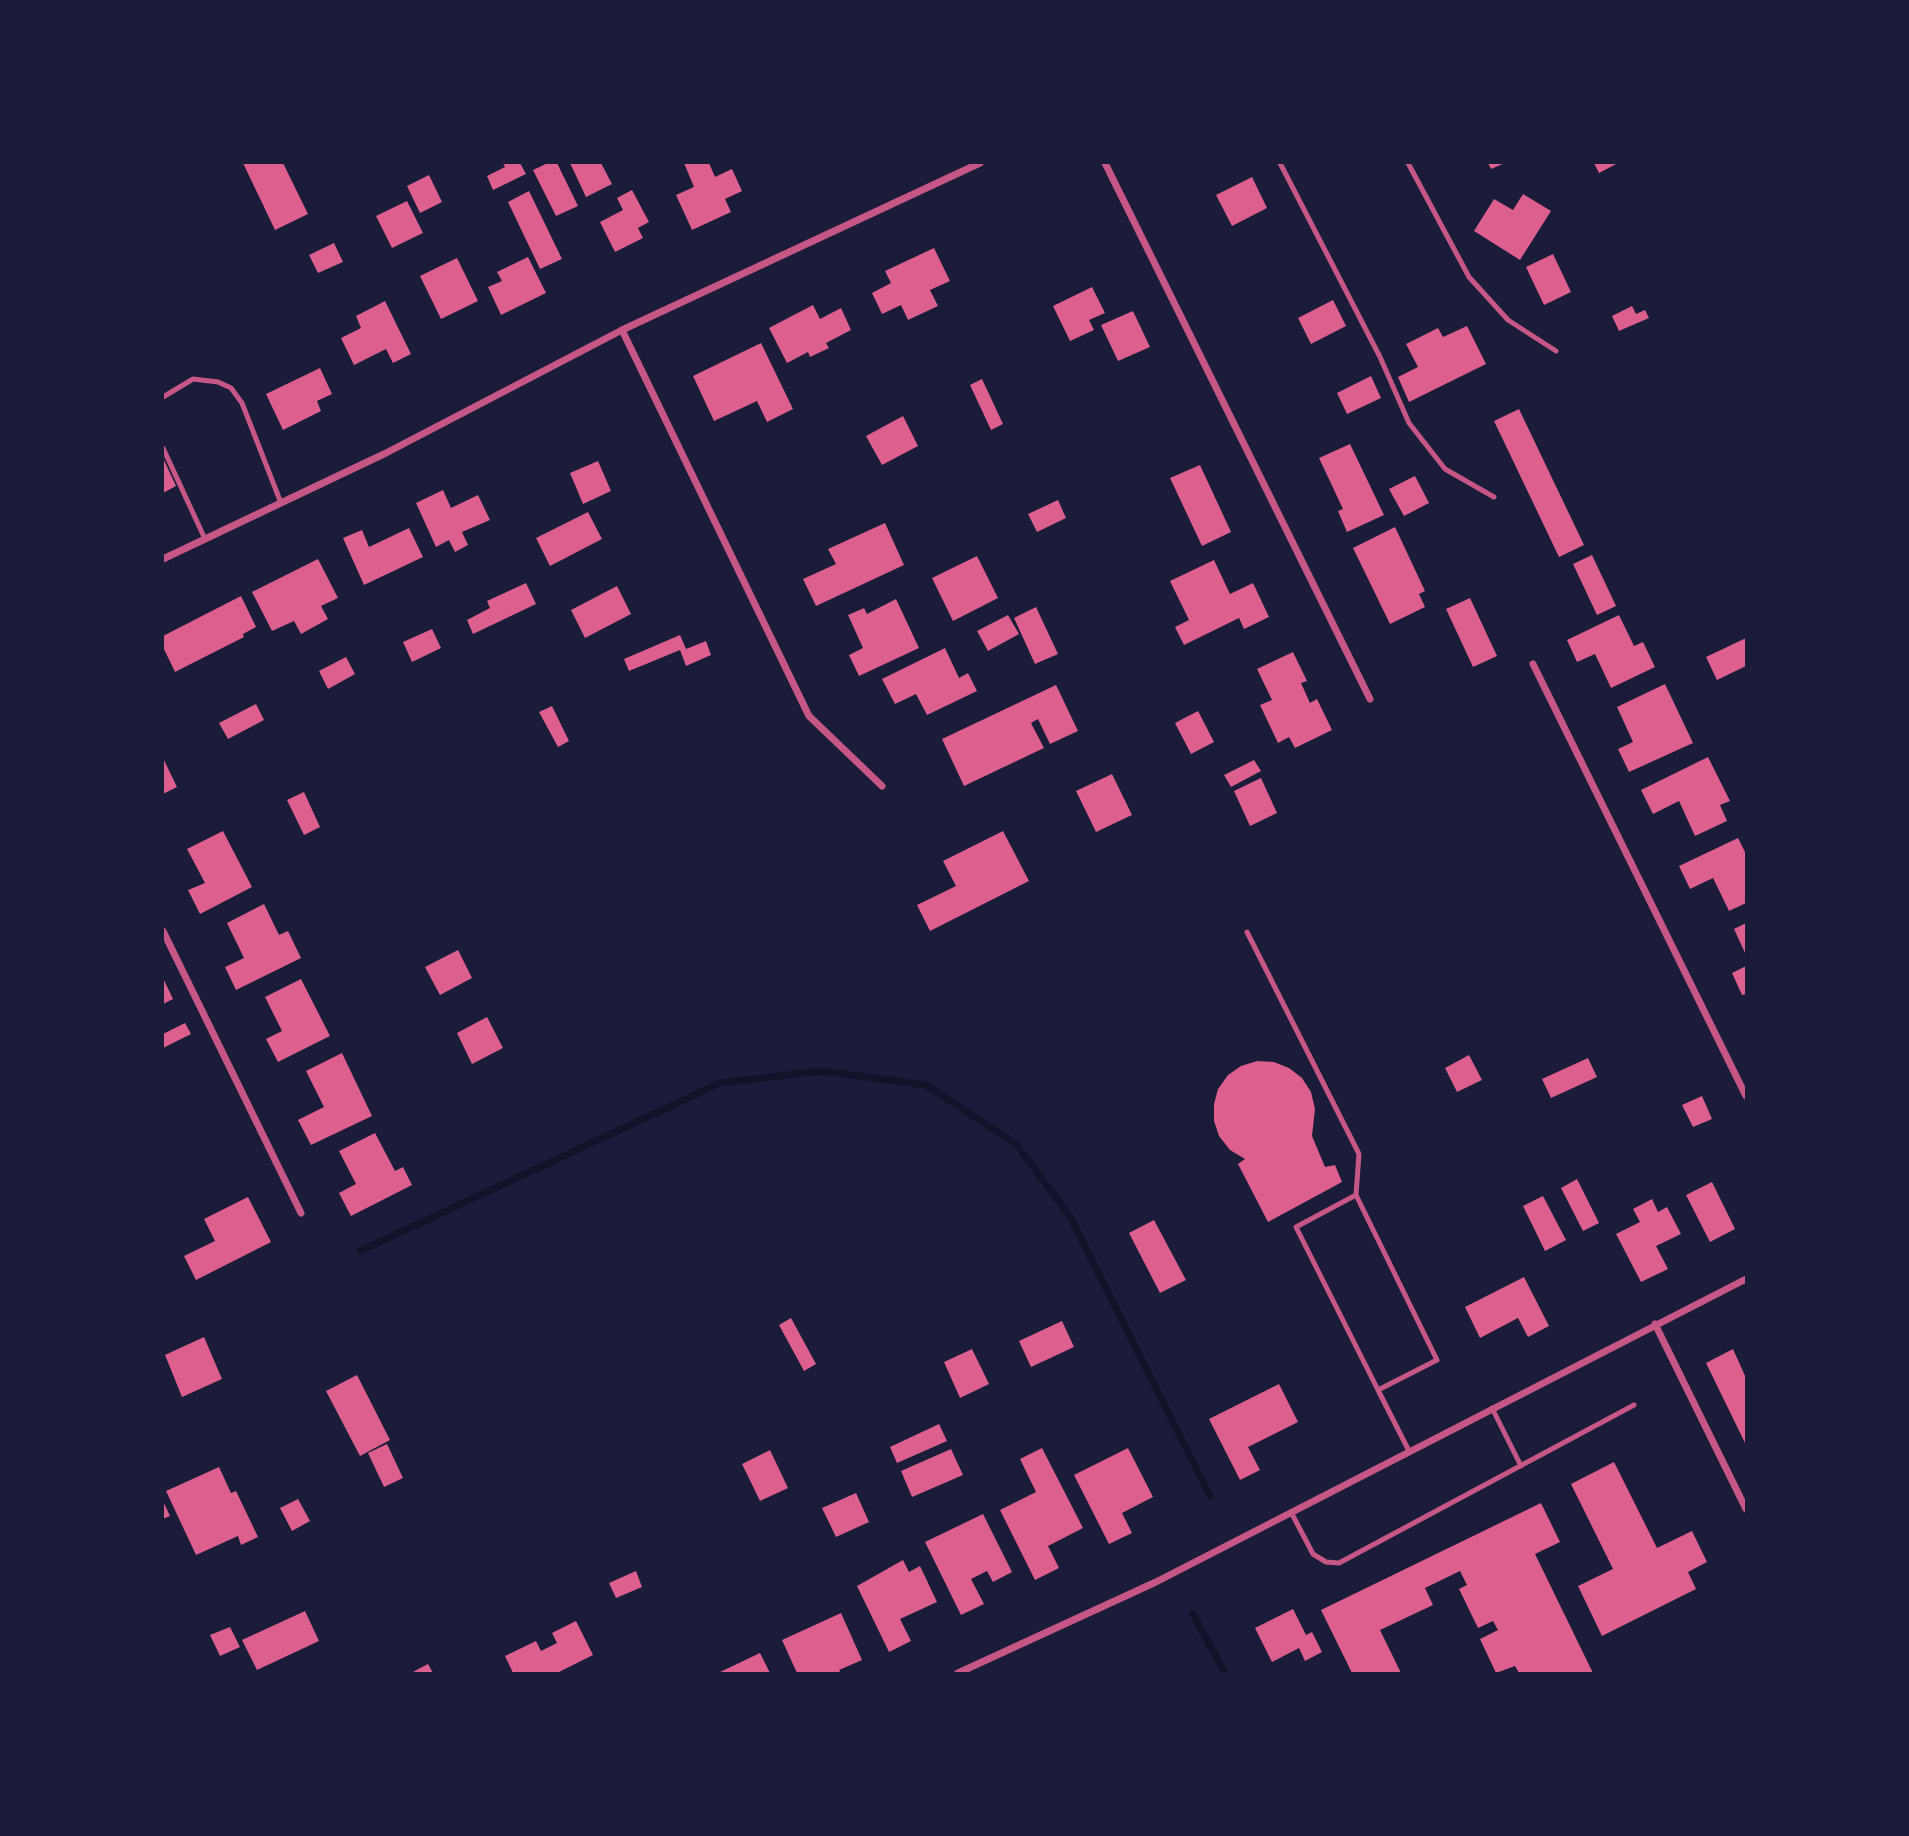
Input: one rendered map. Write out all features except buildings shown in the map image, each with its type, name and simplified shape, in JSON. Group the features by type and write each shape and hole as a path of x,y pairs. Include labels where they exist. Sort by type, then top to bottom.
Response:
{"street":[{"path":"163,559 386,453 622,330 980,163"},
{"path":"1105,163 1370,699"},
{"path":"622,330 809,716 882,786"},
{"path":"1533,664 1746,1097"},
{"path":"163,931 301,1213"},
{"path":"958,1673 1156,1582 1746,1279"},
{"path":"1655,1324 1746,1509"}],"lane":[{"path":"1280,163 1380,357 1409,424 1445,469 1494,498"},
{"path":"1408,163 1469,277 1508,320 1556,351"},
{"path":"163,397 194,379 218,382 232,388 242,402 281,503"},
{"path":"163,448 205,539"},
{"path":"1247,932 1359,1154 1356,1195 1437,1360 1378,1390"},
{"path":"1356,1195 1296,1227 1409,1451"},
{"path":"1291,1512 1313,1555 1326,1562 1339,1563 1634,1405"},
{"path":"1492,1408 1521,1466"}],"waterway":[{"path":"360,1251 720,1083 821,1071 926,1085 1016,1144 1069,1215 1210,1496"},
{"path":"1193,1614 1225,1673"}]}
